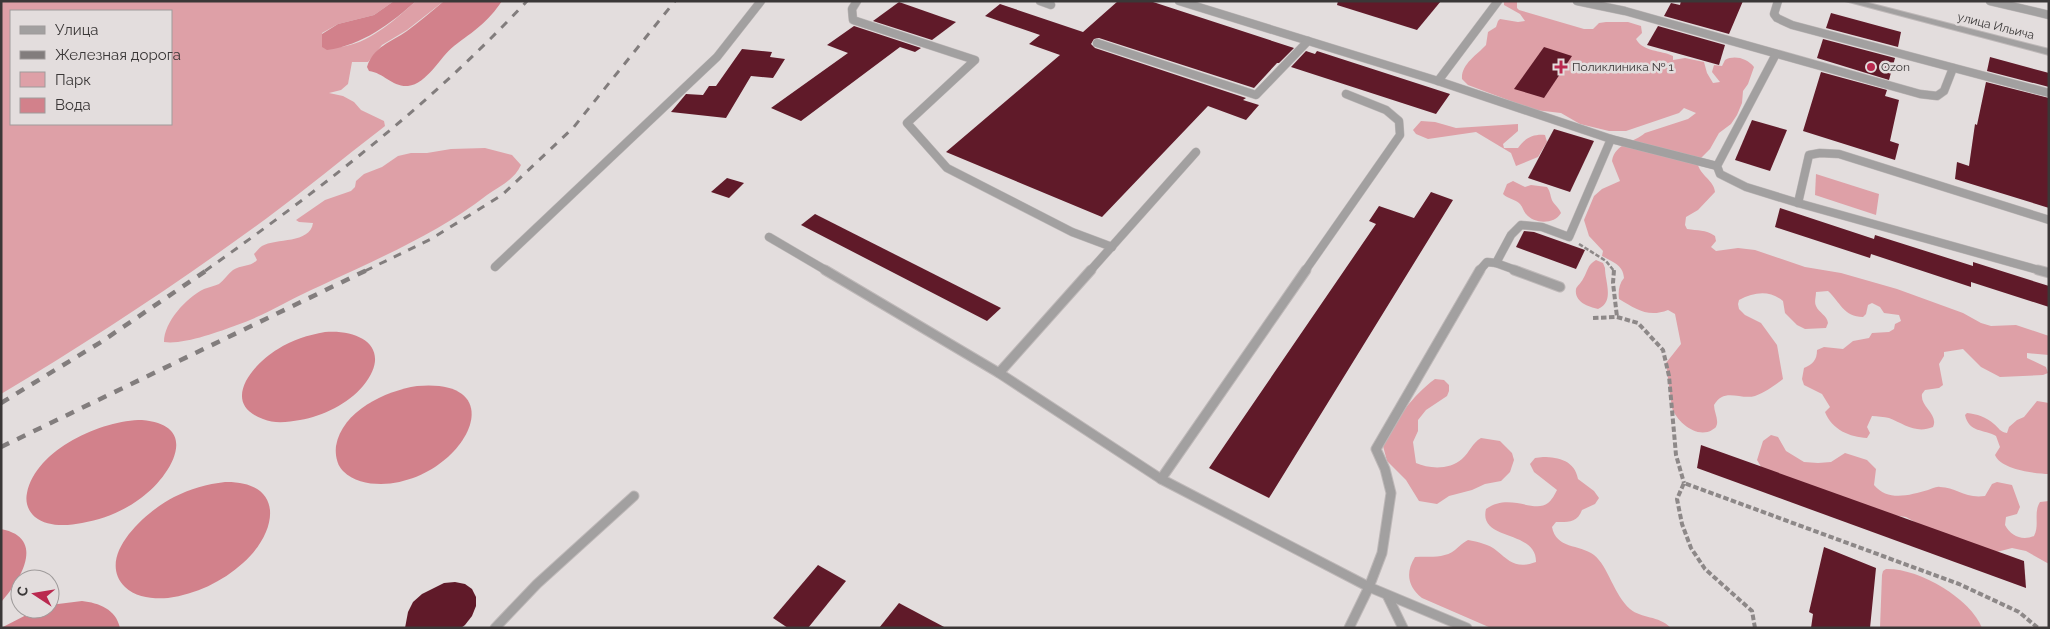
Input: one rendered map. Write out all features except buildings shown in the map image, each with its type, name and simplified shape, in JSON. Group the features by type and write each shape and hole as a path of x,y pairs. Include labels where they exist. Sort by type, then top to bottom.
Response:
{"street":[{"name":"улица Ильича","path":"1849,1 2049,52"}],"lane":[{"path":"495,267 717,57 761,1"},
{"path":"857,1 852,9 853,20 975,60 907,123 947,168 1072,232 1112,247"},
{"path":"1040,1 1051,5"},
{"path":"1179,1 1438,81 1610,139 1717,166"},
{"path":"1438,81 1498,1"},
{"path":"1577,1 1626,11 1920,94 1936,96 1944,91 1953,68"},
{"path":"1778,1 1774,14 1777,18 1792,25 2049,93"},
{"path":"1990,1 2049,15"},
{"path":"1097,44 1256,95 1308,41"},
{"path":"1776,54 1717,166 1720,174 1746,187 1798,203 2049,273"},
{"path":"1161,479 1400,134 1399,121 1386,110 1346,94"},
{"path":"1496,263 1516,228 1524,224 1535,225 1569,238 1610,139"},
{"path":"999,373 1196,152"},
{"path":"1798,203 1809,155 1820,153 1839,154 2049,220"},
{"path":"770,237 999,373 1161,479 1388,597 1466,628"},
{"path":"1349,628 1369,587 1382,553 1391,494 1385,469 1376,449 1480,268 1487,262 1496,263 1560,287"},
{"path":"496,628 537,584 634,496"},
{"path":"1388,597 1403,628"}],"path":[{"path":"1569,238 1606,261 1614,270 1613,283 1616,317"},
{"path":"1593,318 1616,317 1638,323 1663,350 1669,376 1676,455 1684,483 1677,499 1682,524 1691,548 1705,569 1752,610 1755,628"},
{"path":"1684,483 1959,584 2019,612 2038,628"}],"green space":[{"path":"1,1 394,1 374,15 338,24 322,33 322,47 343,47 375,34 416,1 444,1 407,30 382,45 368,62 352,62 348,84 341,90 329,93 343,96 354,102 361,110 384,121 385,126 235,241 136,309 1,394"},
{"path":"1504,1 1517,1 1517,8 1519,10 1584,29 1593,29 1599,23 1606,22 1628,22 1641,26 1642,33 1636,39 1639,43 1648,49 1673,56 1673,60 1685,58 1704,62 1707,73 1713,83 1720,82 1712,72 1714,65 1722,66 1725,60 1729,58 1740,58 1748,61 1754,67 1748,84 1743,91 1742,103 1737,115 1731,124 1719,133 1710,149 1697,162 1701,171 1712,184 1715,192 1698,210 1686,217 1685,225 1687,229 1705,231 1715,236 1716,241 1711,247 1716,251 1738,248 1755,250 1805,267 1841,273 1897,289 1963,313 1991,326 2016,325 2049,336 2049,355 2027,353 2027,358 2046,367 2048,373 2043,375 2000,377 1981,367 1963,349 1944,352 1944,356 1939,364 1943,385 1939,388 1925,390 1922,394 1924,403 1934,418 1933,427 1916,429 1889,418 1872,416 1867,427 1870,433 1867,438 1854,436 1832,424 1825,412 1830,407 1822,394 1804,385 1802,379 1804,368 1814,361 1817,350 1824,347 1843,349 1853,341 1869,338 1872,333 1889,332 1894,329 1895,324 1901,321 1899,315 1884,313 1880,307 1872,303 1868,305 1866,314 1863,317 1857,316 1847,312 1828,291 1816,292 1816,306 1828,323 1826,328 1805,329 1797,325 1785,313 1783,301 1778,297 1762,293 1739,300 1739,309 1745,315 1761,323 1777,345 1783,379 1755,396 1727,395 1718,400 1714,405 1717,424 1712,430 1700,432 1688,428 1678,419 1672,408 1666,363 1681,344 1675,314 1668,310 1648,313 1619,299 1619,288 1624,278 1622,270 1619,266 1602,256 1603,251 1589,236 1584,220 1594,196 1602,189 1620,181 1612,161 1617,150 1645,133 1688,119 1696,113 1684,108 1679,113 1626,131 1609,131 1580,124 1561,113 1535,110 1468,85 1462,79 1462,74 1470,60 1486,45 1488,32 1496,27 1500,19 1518,22 1525,21 1520,14 1504,5"},
{"path":"1421,121 1435,122 1456,128 1518,124 1518,131 1503,144 1504,148 1518,148 1526,139 1537,135 1545,135 1547,142 1538,157 1516,166 1511,153 1476,132 1428,139 1416,134 1413,130"},
{"path":"485,148 512,155 521,165 515,175 448,222 385,256 248,321 190,340 164,342 165,334 172,319 190,298 204,289 219,284 233,270 255,262 257,260 254,254 262,246 306,234 311,230 313,223 296,220 325,200 351,191 355,187 356,181 364,174 382,167 398,156 411,153"},
{"path":"1816,174 1879,194 1876,215 1815,195"},
{"path":"1513,181 1525,187 1531,185 1547,187 1553,202 1561,213 1554,220 1544,222 1534,220 1525,213 1520,204 1503,194 1507,184"},
{"path":"1596,260 1603,263 1605,268 1608,291 1606,302 1598,309 1580,301 1576,294 1576,289 1589,266"},
{"path":"1435,379 1444,380 1449,385 1449,391 1447,396 1426,410 1418,420 1418,431 1413,442 1416,463 1433,467 1452,465 1462,459 1475,442 1481,438 1500,441 1512,453 1514,460 1510,472 1501,481 1485,484 1472,490 1449,496 1437,504 1419,501 1406,480 1387,461 1383,446 1405,409"},
{"path":"2037,401 2049,403 2049,474 2027,472 1998,460 1995,455 2000,447 1996,436 1973,428 1965,415 1967,413 1981,416 2001,431 2007,433 2009,427 2024,417"},
{"path":"1771,435 1778,437 1786,451 1804,462 1831,462 1845,453 1867,460 1876,469 1874,485 1886,494 1900,496 1938,487 1972,496 1985,496 1992,484 1997,482 2012,485 2020,507 2017,514 2006,517 2005,525 2014,535 2021,538 2034,536 2038,506 2040,502 2049,501 2049,564 2026,551 2012,548 1993,553 1920,525 1906,517 1879,513 1763,470 1757,460 1763,441"},
{"path":"1535,458 1560,459 1570,464 1574,468 1578,479 1594,491 1599,498 1595,504 1582,510 1575,520 1556,522 1552,527 1554,534 1563,543 1594,555 1603,566 1624,603 1630,609 1661,621 1671,628 1491,628 1422,598 1417,594 1411,584 1409,574 1415,557 1446,555 1468,540 1494,549 1514,563 1524,565 1536,562 1534,552 1527,544 1491,527 1486,519 1486,509 1504,502 1536,506 1548,503 1557,490 1534,472 1530,464"},
{"path":"1886,569 1913,574 1928,579 1942,587 1967,606 1982,628 1880,628 1882,575"}],"water":[{"path":"394,1 416,1 396,18 364,38 327,50 322,47 322,34 338,24 374,15"},
{"path":"444,1 502,1 486,21 454,46 427,75 415,84 402,86 369,71 367,67 370,60 378,50 407,31"},
{"path":"325,332 351,334 369,344 374,352 375,362 363,386 343,404 309,418 277,422 268,421 250,412 243,403 242,394 245,383 259,364 269,355 289,343 306,336"},
{"path":"417,386 448,388 466,397 472,413 468,431 455,450 435,467 410,479 381,484 365,483 351,477 341,469 336,456 336,446 340,434 356,413 379,398"},
{"path":"142,420 160,424 171,431 176,441 175,453 170,465 152,489 121,511 90,521 70,525 57,525 45,523 33,515 26,500 27,493 33,477 43,463 73,440 90,431 126,421"},
{"path":"225,482 245,484 258,490 267,499 270,511 269,523 264,537 255,551 226,576 189,594 168,598 151,598 129,591 117,575 116,562 120,548 128,535 163,503 199,487"},
{"path":"1,529 15,534 23,541 26,551 22,569 10,569 10,590 1,602"},
{"path":"82,601 100,605 115,616 120,628 1,628 18,619 60,619 60,604"}],"railway":[{"path":"205,271 291,209 413,111 452,76 527,1"},
{"path":"365,271 431,239 502,195 573,128 675,1"},
{"path":"1,403 101,342 207,270"},
{"path":"1,447 367,270"}],"place":[{"name":"Поликлиника № 1","path":"1561,67"},
{"name":"Ozon","path":"1871,67"}]}
